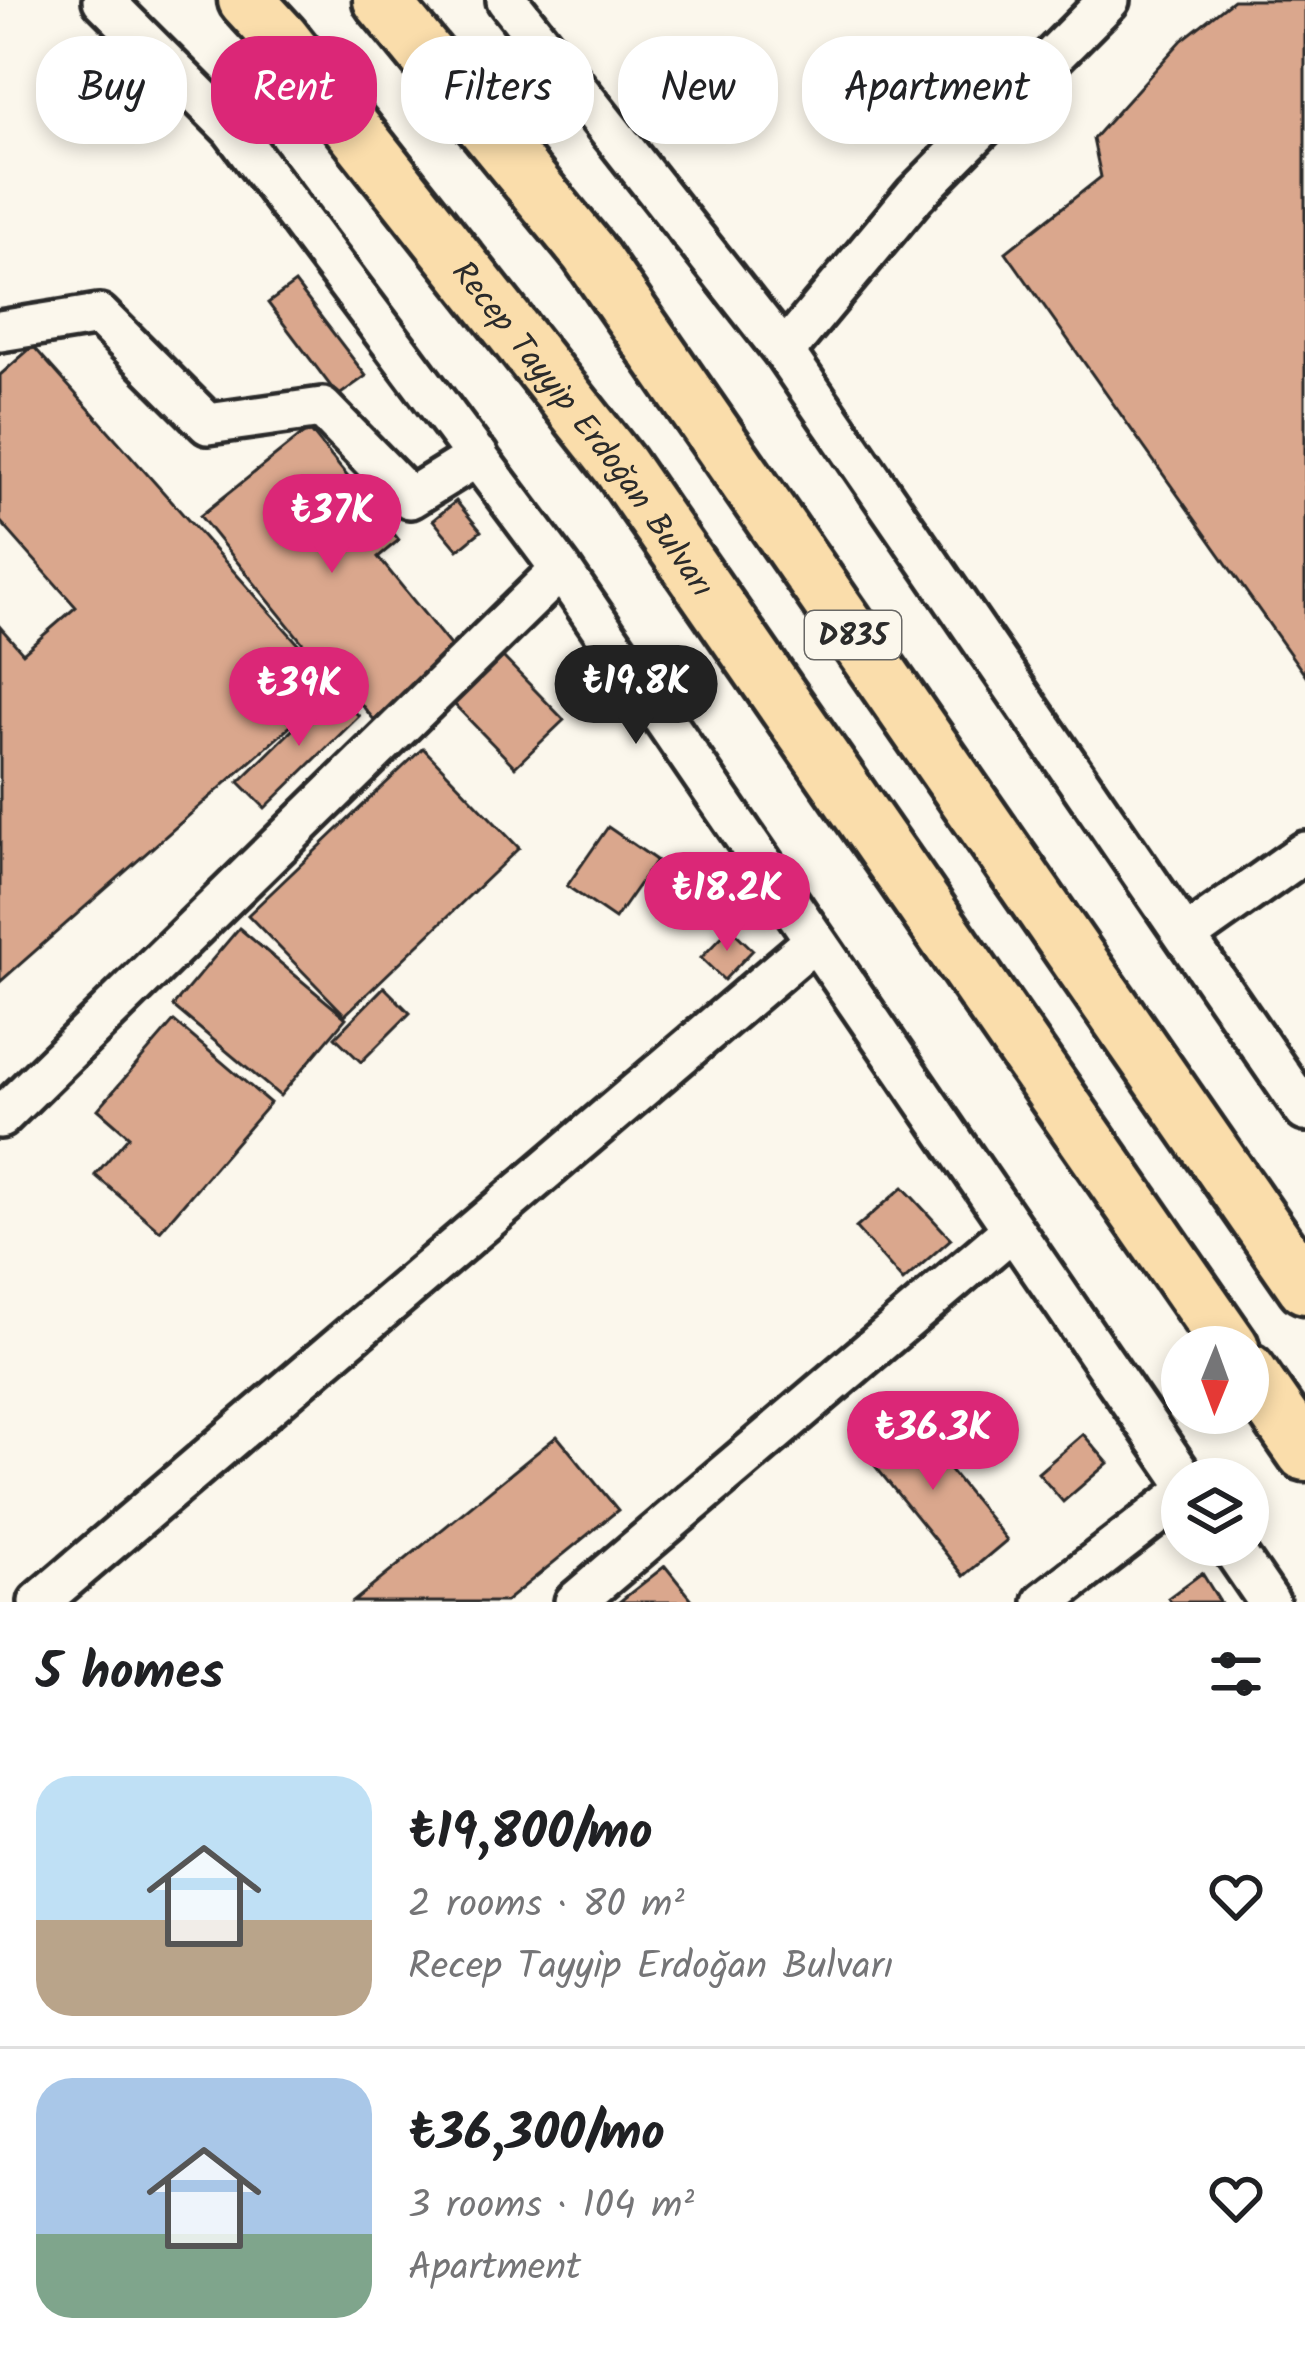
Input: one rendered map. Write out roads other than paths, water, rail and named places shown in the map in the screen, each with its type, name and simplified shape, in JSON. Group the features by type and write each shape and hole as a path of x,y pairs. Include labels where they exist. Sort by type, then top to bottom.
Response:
{"highway":[{"name":"Recep Tayyip Erdoğan Bulvarı","path":"246,0 619,464 1216,1326"},
{"name":"D835","path":"381,0 588,252 1305,1286"},
{"path":"1269,1402 1305,1454"}],"street":[{"path":"103,0 232,130 561,569 1169,1458"},
{"path":"506,0 784,352 1305,1111"},
{"path":"784,352 915,195 1108,0"},
{"path":"0,331 99,315 208,424 322,408 410,498 478,456"},
{"path":"0,1118 561,569"},
{"path":"1186,936 1305,852"},
{"path":"39,1602 814,942"},
{"path":"575,1602 1012,1230"},
{"path":"1067,1595 1161,1513"},
{"path":"1244,1566 1269,1602"}]}
